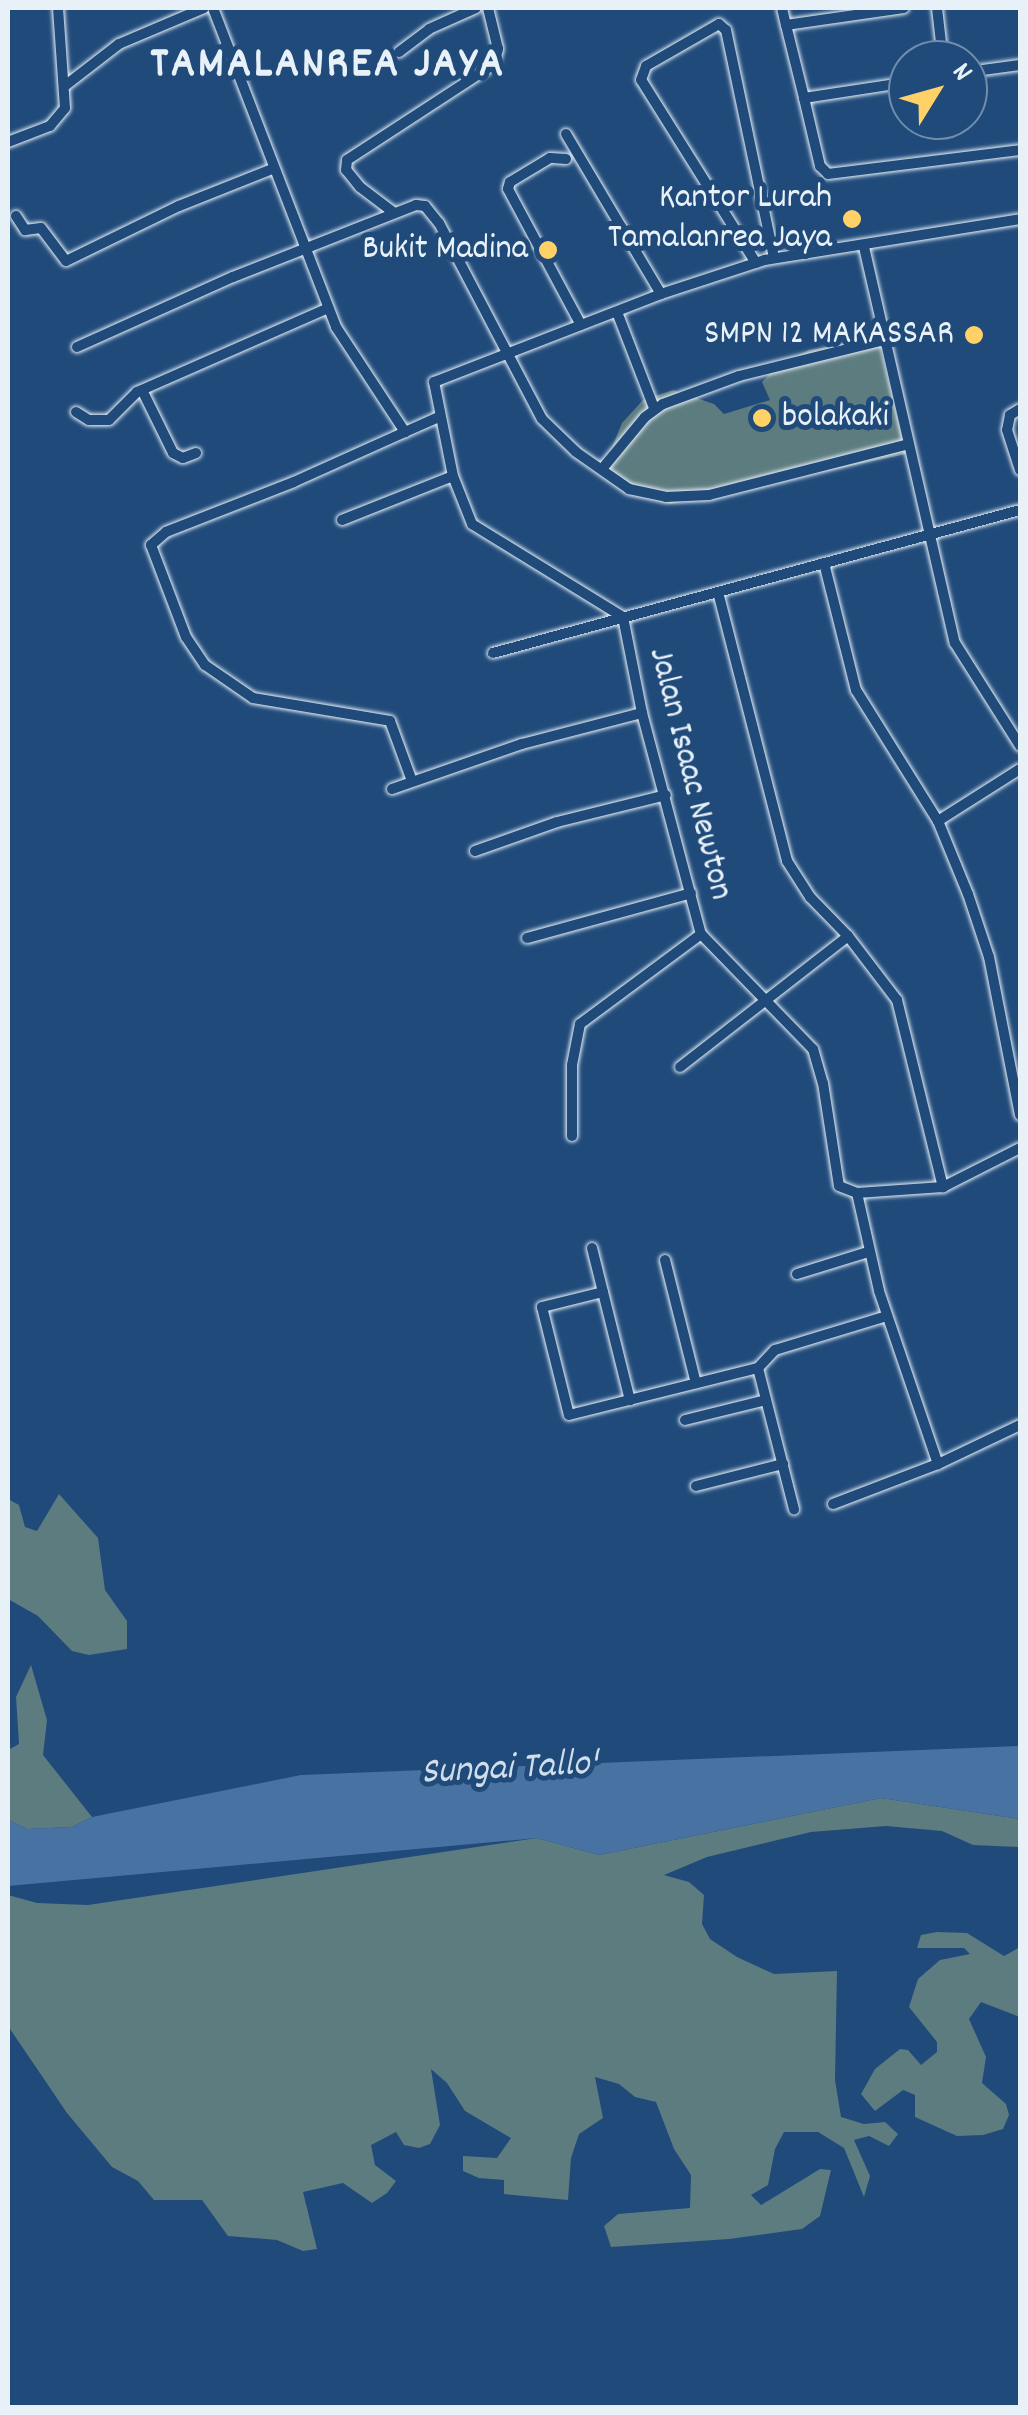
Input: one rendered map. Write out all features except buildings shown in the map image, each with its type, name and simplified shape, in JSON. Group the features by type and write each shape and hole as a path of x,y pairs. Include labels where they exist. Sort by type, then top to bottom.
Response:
{"street":[{"path":"8,142 57,122 65,108 58,8"},
{"path":"66,85 119,44 204,8"},
{"path":"212,8 336,327 405,432"},
{"path":"400,52 428,29 476,8"},
{"path":"393,212 360,187 346,170 350,157 494,64 498,49 488,8"},
{"path":"782,8 820,166 828,174 1020,150"},
{"path":"786,24 904,8"},
{"path":"937,8 941,40"},
{"path":"756,262 642,80 646,66 720,24 726,30 774,258"},
{"path":"988,69 1020,65"},
{"path":"804,98 888,85"},
{"path":"566,134 661,294"},
{"path":"566,159 550,158 508,186 581,325"},
{"path":"16,216 25,230 41,228 62,260 71,260 180,206 272,169"},
{"path":"77,348 304,248 416,204 432,212 546,424 629,489 666,497 709,495 909,444"},
{"path":"623,617 472,524 438,417 434,382 661,294 756,262 1020,219"},
{"path":"864,247 957,650 1020,746"},
{"path":"76,412 99,422 109,420 142,390 328,308"},
{"path":"617,312 654,408"},
{"path":"602,469 654,408 739,376 884,340"},
{"path":"142,390 173,453 183,458 196,453"},
{"path":"1020,409 1010,415 1007,430 1020,470"},
{"path":"412,781 390,721 253,698 205,664 186,637 151,545 166,532 294,482 438,417"},
{"path":"342,520 454,476"},
{"path":"493,653 1020,510"},
{"path":"824,563 856,690 938,822 989,958 1020,1114"},
{"path":"718,592 788,861 810,896 888,984 901,1010 942,1186"},
{"name":"Jalan Isaac Newton","path":"623,617 642,713 701,934 813,1049 823,1083 839,1186 852,1192 887,1316 938,1464"},
{"path":"392,789 522,744 642,713"},
{"path":"938,822 1020,769"},
{"path":"475,850 557,822 666,795"},
{"path":"526,938 690,893"},
{"path":"572,1136 572,1065 580,1024 701,934"},
{"path":"680,1067 848,936"},
{"path":"852,1192 942,1186 1020,1148"},
{"path":"592,1248 630,1400"},
{"path":"797,1274 868,1252"},
{"path":"665,1260 696,1383"},
{"path":"603,1292 542,1307 569,1414 758,1368 776,1350 887,1316"},
{"path":"758,1368 794,1509"},
{"path":"685,1420 766,1400"},
{"path":"833,1504 938,1464 1020,1425"},
{"path":"696,1486 782,1464"}],"green space":[{"name":"bolakaki","path":"878,339 906,454 671,504 633,494 601,474 622,423 643,400 673,390 714,404 724,414 770,400 762,382 776,367 809,350"},
{"path":"59,1494 98,1538 105,1590 127,1621 127,1649 89,1655 72,1651 38,1616 8,1599 8,1499 19,1505 25,1527 37,1531"},
{"path":"31,1665 47,1720 43,1755 92,1817 72,1827 27,1829 8,1820 8,1750 19,1744 16,1697"},
{"path":"881,1798 1020,1819 1020,1847 973,1845 942,1831 886,1826 811,1832 707,1857 664,1875 689,1882 704,1895 702,1924 710,1939 737,1957 774,1974 837,1971 835,2080 841,2117 864,2124 885,2122 898,2134 889,2146 869,2136 854,2140 870,2176 864,2197 844,2148 818,2132 784,2132 775,2149 768,2185 751,2195 761,2205 820,2169 831,2170 820,2216 802,2229 729,2239 611,2247 604,2226 618,2214 690,2208 691,2175 674,2149 656,2102 635,2097 619,2084 595,2077 603,2118 579,2134 571,2158 568,2200 504,2194 504,2180 479,2178 463,2171 463,2156 497,2158 511,2138 465,2111 447,2083 431,2069 440,2125 430,2144 419,2148 404,2145 396,2132 371,2145 375,2165 396,2181 387,2193 372,2203 343,2183 303,2192 317,2249 303,2251 277,2240 228,2236 202,2200 154,2200 138,2181 112,2167 67,2113 8,2026 8,1895 37,1903 88,1905 537,1838 599,1855"},
{"path":"967,1933 1004,1956 1020,1947 1020,2017 981,2002 969,2019 986,2057 982,2083 1006,2104 1009,2115 1003,2129 983,2135 957,2136 915,2117 915,2095 903,2090 875,2111 861,2094 875,2069 900,2049 908,2050 921,2065 937,2052 937,2042 909,2007 918,1979 940,1960 970,1954 964,1948 917,1948 921,1935"}],"water":[{"name":"Sungai Tallo'","path":"1020,1746 1020,1819 881,1798 599,1855 537,1838 8,1886 8,1820 27,1829 72,1827 92,1817 301,1775"}],"place":[{"name":"Kantor Lurah Tamalanrea Jaya","path":"852,219"},
{"name":"Bukit Madina","path":"548,250"},
{"name":"SMPN 12 MAKASSAR","path":"974,335"},
{"name":"bolakaki","path":"762,418"}],"district":[{"name":"TAMALANREA JAYA","path":"328,67"}]}
